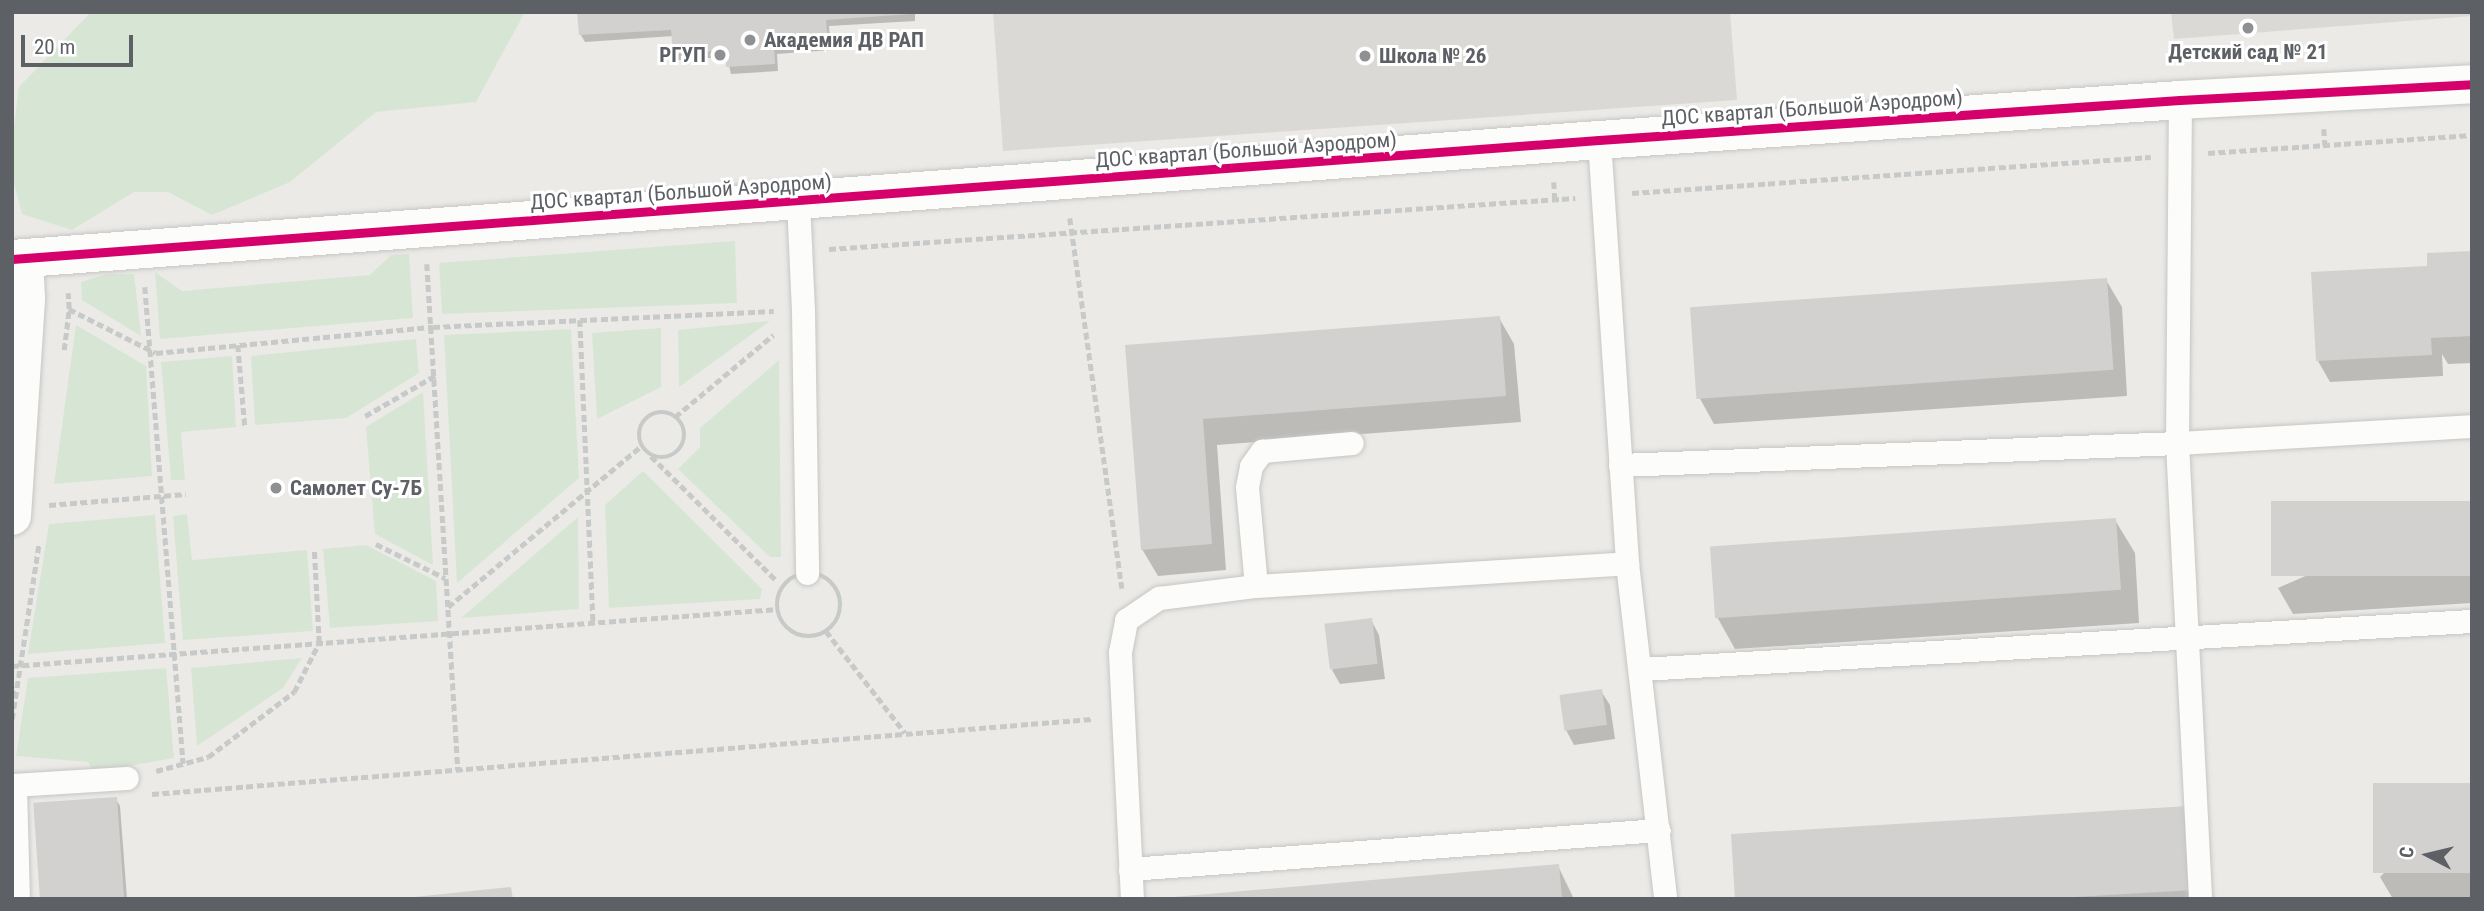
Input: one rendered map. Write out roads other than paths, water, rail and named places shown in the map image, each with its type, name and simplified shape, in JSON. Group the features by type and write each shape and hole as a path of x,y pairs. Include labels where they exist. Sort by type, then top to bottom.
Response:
{"street":[{"name":"ДОС квартал (Большой Аэродром)","path":"18,259 1599,140 2180,100 2472,84"},
{"path":"18,259 26,298 29,510"}],"lane":[{"path":"2180,100 2177,443 2184,637 2200,899"},
{"path":"1599,140 1627,563 1642,669 1665,899"},
{"path":"798,201 803,310 807,573"},
{"path":"1620,466 2177,443 2472,426"},
{"path":"1256,586 1247,487 1251,466 1262,451 1352,443"},
{"path":"1132,899 1120,652 1126,620 1158,598 1256,586 1627,563"},
{"path":"1642,669 2472,621"},
{"path":"18,899 14,785 127,779"},
{"path":"1130,869 1659,830"}],"place":[{"name":"Детский сад № 21","path":"2248,28"},
{"name":"Академия ДВ РАП","path":"750,40"},
{"name":"РГУП","path":"720,55"},
{"name":"Школа № 26","path":"1365,56"},
{"name":"Самолет Су-7Б","path":"276,488"}]}
